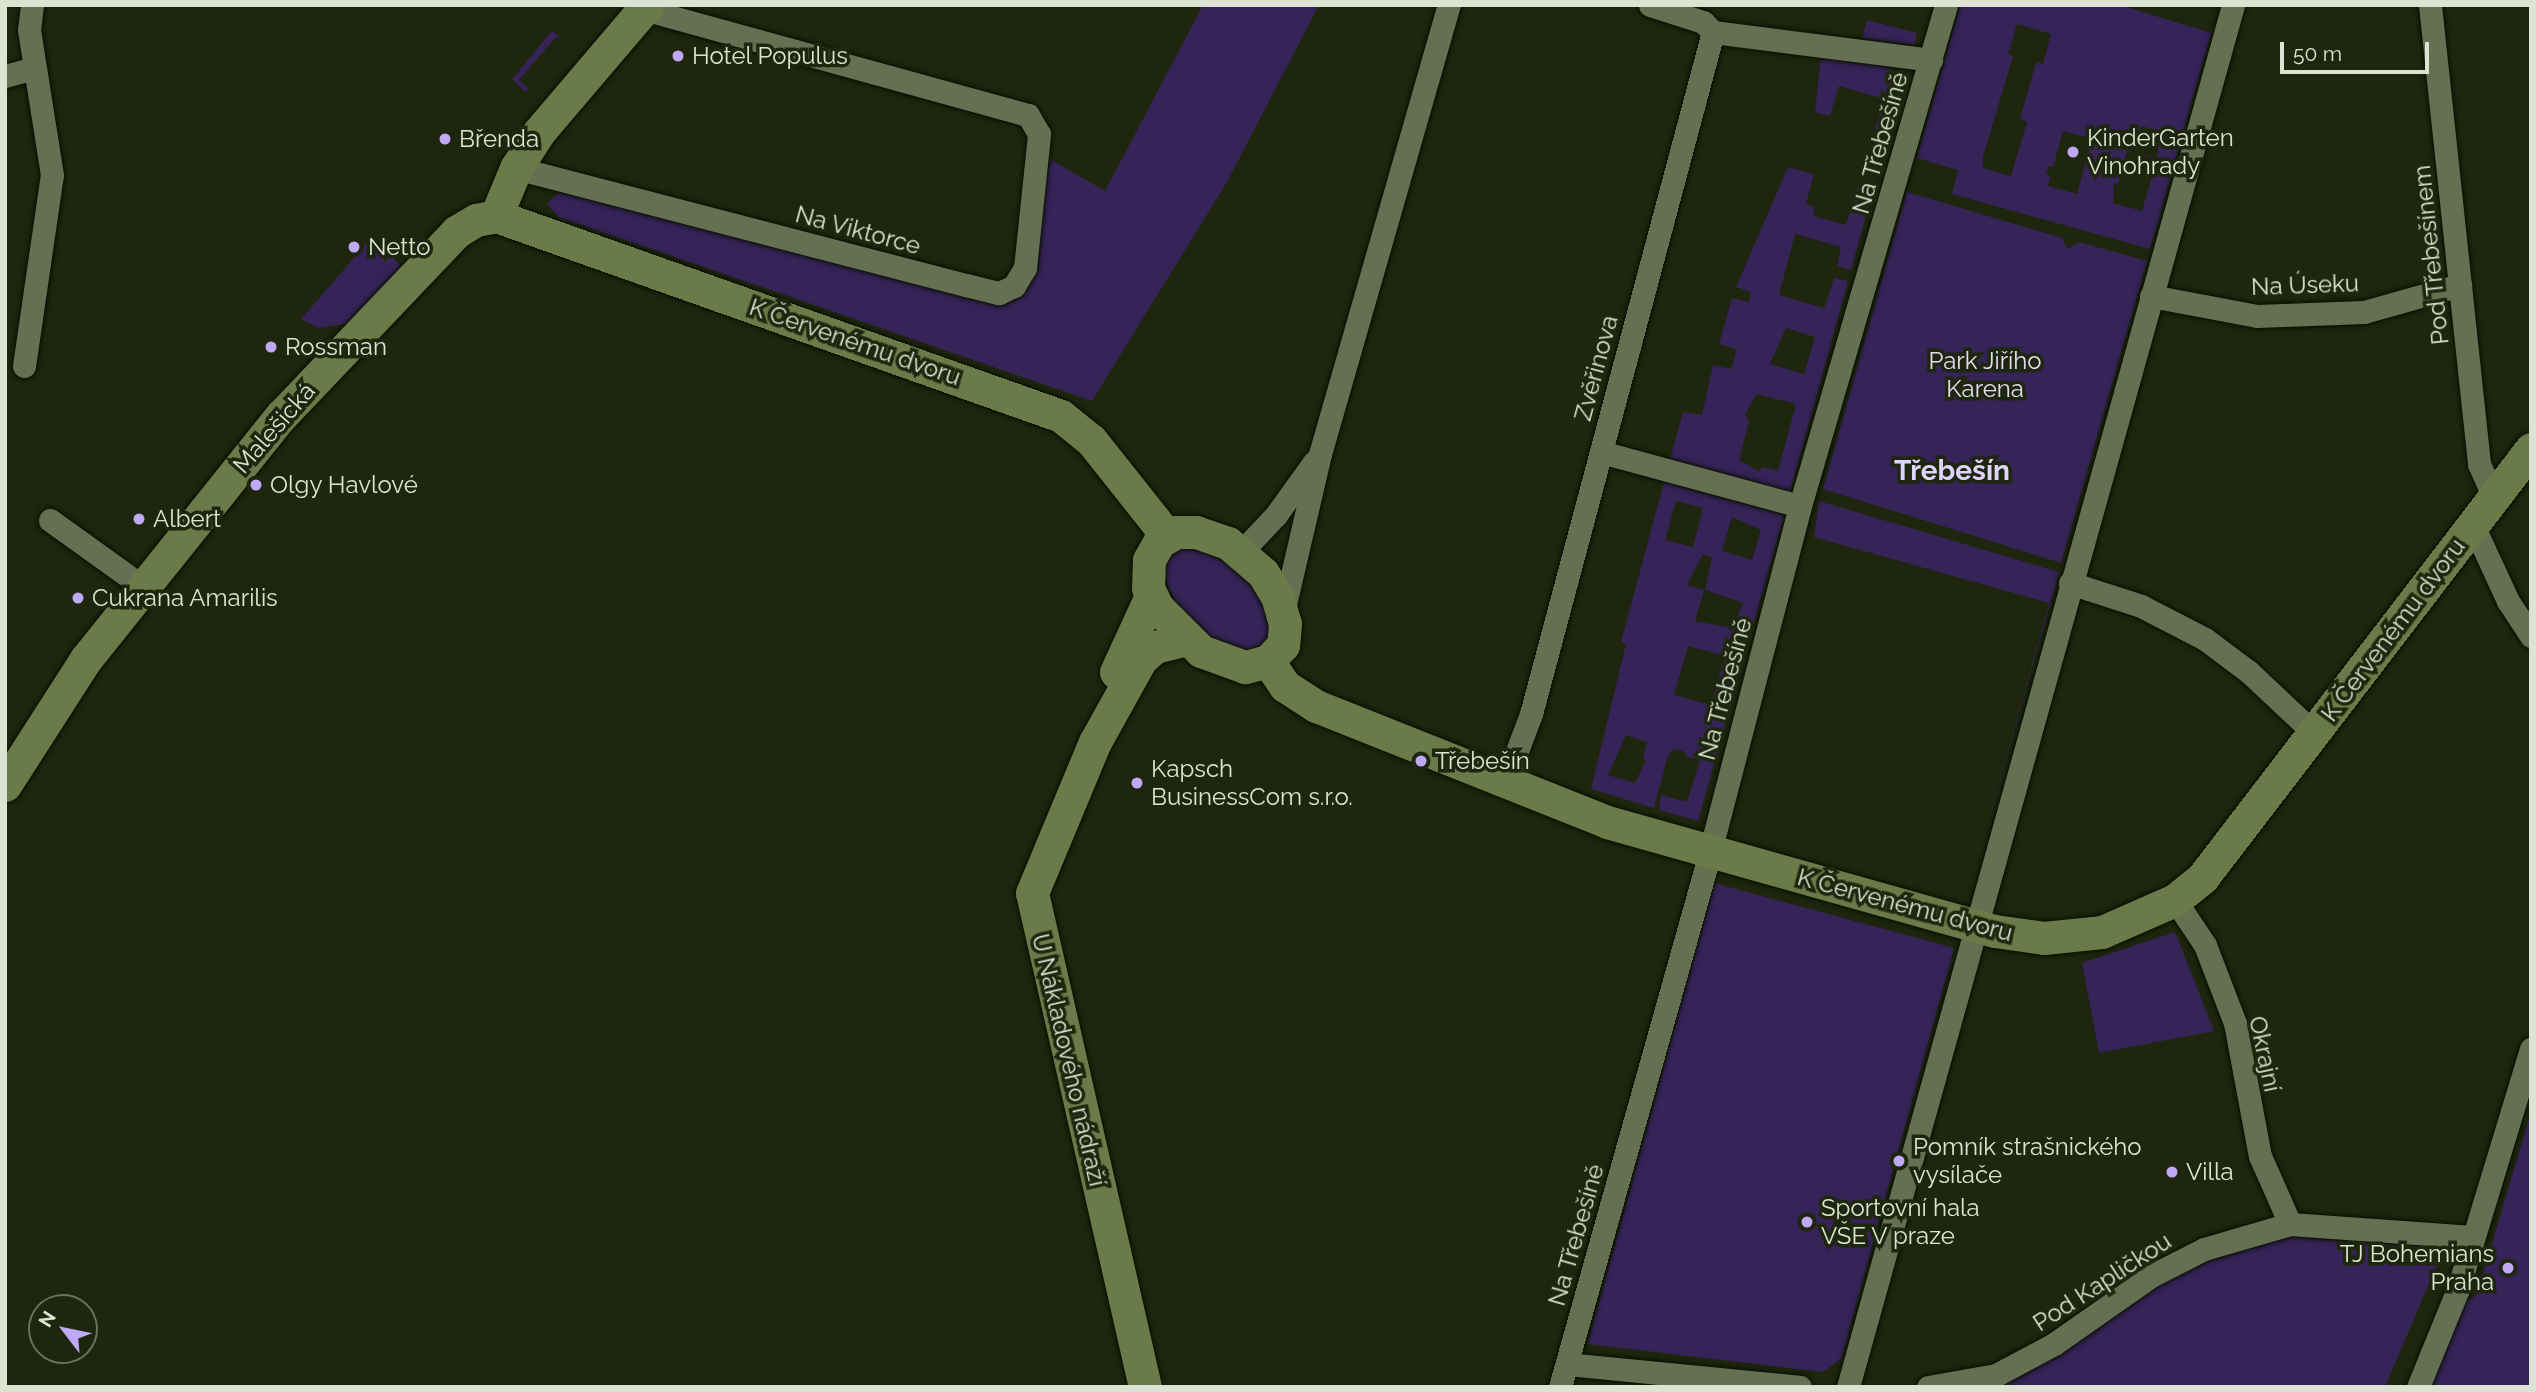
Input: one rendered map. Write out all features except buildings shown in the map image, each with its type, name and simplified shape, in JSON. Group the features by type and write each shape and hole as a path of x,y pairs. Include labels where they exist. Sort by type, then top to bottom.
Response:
{"street":[{"path":"24,366 52,175 29,30 32,5"},
{"path":"1151,597 1184,640 1232,665 1268,662 1283,645 1283,613 1320,454 1449,5"},
{"path":"1650,5 1703,22 1713,32 1931,60"},
{"name":"Na Třebešíně","path":"1560,1387 1709,853 1800,506 1946,5"},
{"path":"1848,1387 2233,5"},
{"name":"Pod Třebešínem","path":"2430,5 2479,464 2494,497"},
{"path":"496,216 516,168 539,132 645,7"},
{"name":"Na Viktorce","path":"516,168 999,293 1014,286 1025,268 1039,134 1036,122 1028,115 645,7"},
{"name":"Zvěřinova","path":"1505,783 1531,715 1713,32"},
{"path":"5,76 35,68"},
{"name":"K Červenému dvoru","path":"496,216 997,390 1061,416 1091,440 1167,536"},
{"name":"Malešická","path":"5,785 86,659 281,416 456,232 476,220 496,216"},
{"name":"Na Úseku","path":"2151,296 2256,316 2364,312 2460,285"},
{"name":"K Červenému dvoru","path":"1268,662 1298,697 1505,783 1709,853 1975,926 2017,935 2073,937 2135,922 2175,900 2227,849 2531,449"},
{"path":"1601,452 1800,506"},
{"path":"1242,551 1276,515 1320,454"},
{"path":"50,520 142,586"},
{"path":"2473,525 2508,601 2531,636"},
{"path":"1095,742 1109,688 1151,597 1149,560 1167,536 1196,532 1242,551 1271,585 1283,613"},
{"path":"2070,583 2141,606 2205,639 2249,672 2314,733"},
{"path":"1095,742 1141,659 1155,647 1184,640"},
{"name":"U Nákladového nádraží","path":"1095,742 1037,874 1032,903 1145,1387"},
{"name":"Okrajní","path":"2175,900 2205,945 2235,1024 2260,1156 2290,1224"},
{"path":"2418,1387 2458,1289 2531,1049"},
{"name":"Pod Kapličkou","path":"1928,1387 1996,1376 2054,1344 2151,1276 2204,1249 2290,1224 2473,1237"},
{"path":"1567,1364 1800,1387"}],"green space":[{"path":"1203,5 1319,5 1227,182 1092,401 559,217 547,204 559,192 1005,304 1018,298 1029,286 1050,159 1105,191"},
{"path":"1960,5 2120,5 2211,33 2150,249 1952,194 1958,170 1917,158","holes":["2017,24 2051,34 2043,64 2036,62 2020,119 2027,122 2011,176 1983,168 1983,157 2013,56 2008,54","2141,126 2160,131 2157,158 2114,147 2119,129 2138,134","2063,131 2092,139 2077,194 2048,186 2050,176 2046,174 2049,166 2053,167","2127,151 2157,159 2142,211 2113,203 2114,183 2118,184"]},
{"path":"1867,20 1917,33 1914,45 1862,38"},
{"path":"552,31 563,39 556,37 519,80 529,89 525,92 512,79"},
{"path":"1821,56 1890,66 1903,84 1889,133 1875,129 1883,99 1861,92 1839,86 1830,116 1815,112"},
{"path":"1788,167 1814,174 1806,204 1815,207 1813,216 1846,225 1859,186 1873,190 1851,270 1837,266 1841,247 1795,234 1779,295 1824,308 1834,278 1848,281 1790,492 1670,459 1683,412 1702,415 1713,365 1731,369 1737,349 1719,344 1732,298 1749,302 1751,292 1736,287","holes":["1786,328 1815,337 1804,374 1770,364","1757,394 1796,404 1778,471 1762,467 1760,472 1739,460 1749,421 1745,414"]},
{"name":"Park Jiřího Karena","path":"1907,192 2062,238 2068,249 2079,242 2147,261 2061,563 1823,489"},
{"path":"372,237 402,267 352,323 318,328 301,319"},
{"path":"1664,482 1784,515 1698,821 1659,810 1661,795 1687,802 1700,760 1685,756 1685,752 1674,749 1668,755 1654,808 1591,789 1626,644 1621,642","holes":["1676,501 1703,508 1693,547 1665,540","1732,517 1761,530 1752,560 1722,551","1703,554 1712,557 1705,590 1743,603 1733,628 1695,621 1704,590 1687,585","1688,646 1725,656 1711,705 1674,695","1626,735 1647,742 1643,758 1646,760 1635,783 1608,775"]},
{"path":"1819,501 2059,572 1968,895 2049,603 1814,537"},
{"path":"1183,545 1217,554 1257,590 1270,623 1268,638 1259,647 1244,651 1214,642 1179,610 1163,574 1168,553"},
{"path":"1714,883 1954,948 1841,1359 1823,1372 1588,1344"},
{"path":"2175,932 2214,1031 2099,1053 2082,963"},
{"name":"TJ Bohemians Praha","path":"2531,1112 2531,1387 2428,1387 2462,1305 2477,1294"},
{"path":"2274,1236 2444,1248 2385,1387 1996,1387 2025,1375 2163,1277"}],"place":[{"name":"Hotel Populus","path":"678,56"},
{"name":"Břenda","path":"445,139"},
{"name":"KinderGarten Vinohrady","path":"2073,152"},
{"name":"Netto","path":"354,247"},
{"name":"Rossman","path":"271,347"},
{"name":"Olgy Havlové","path":"256,485"},
{"name":"Albert","path":"139,519"},
{"name":"Cukrana Amarilis","path":"78,598"},
{"name":"Třebešín","path":"1421,761"},
{"name":"Kapsch BusinessCom s.r.o.","path":"1137,783"},
{"name":"Pomník strašnického vysílače","path":"1899,1161"},
{"name":"Villa","path":"2172,1172"},
{"name":"Sportovní hala VŠE V praze","path":"1807,1222"},
{"name":"TJ Bohemians Praha","path":"2508,1268"}],"district":[{"name":"Třebešín","path":"1952,471"}]}
